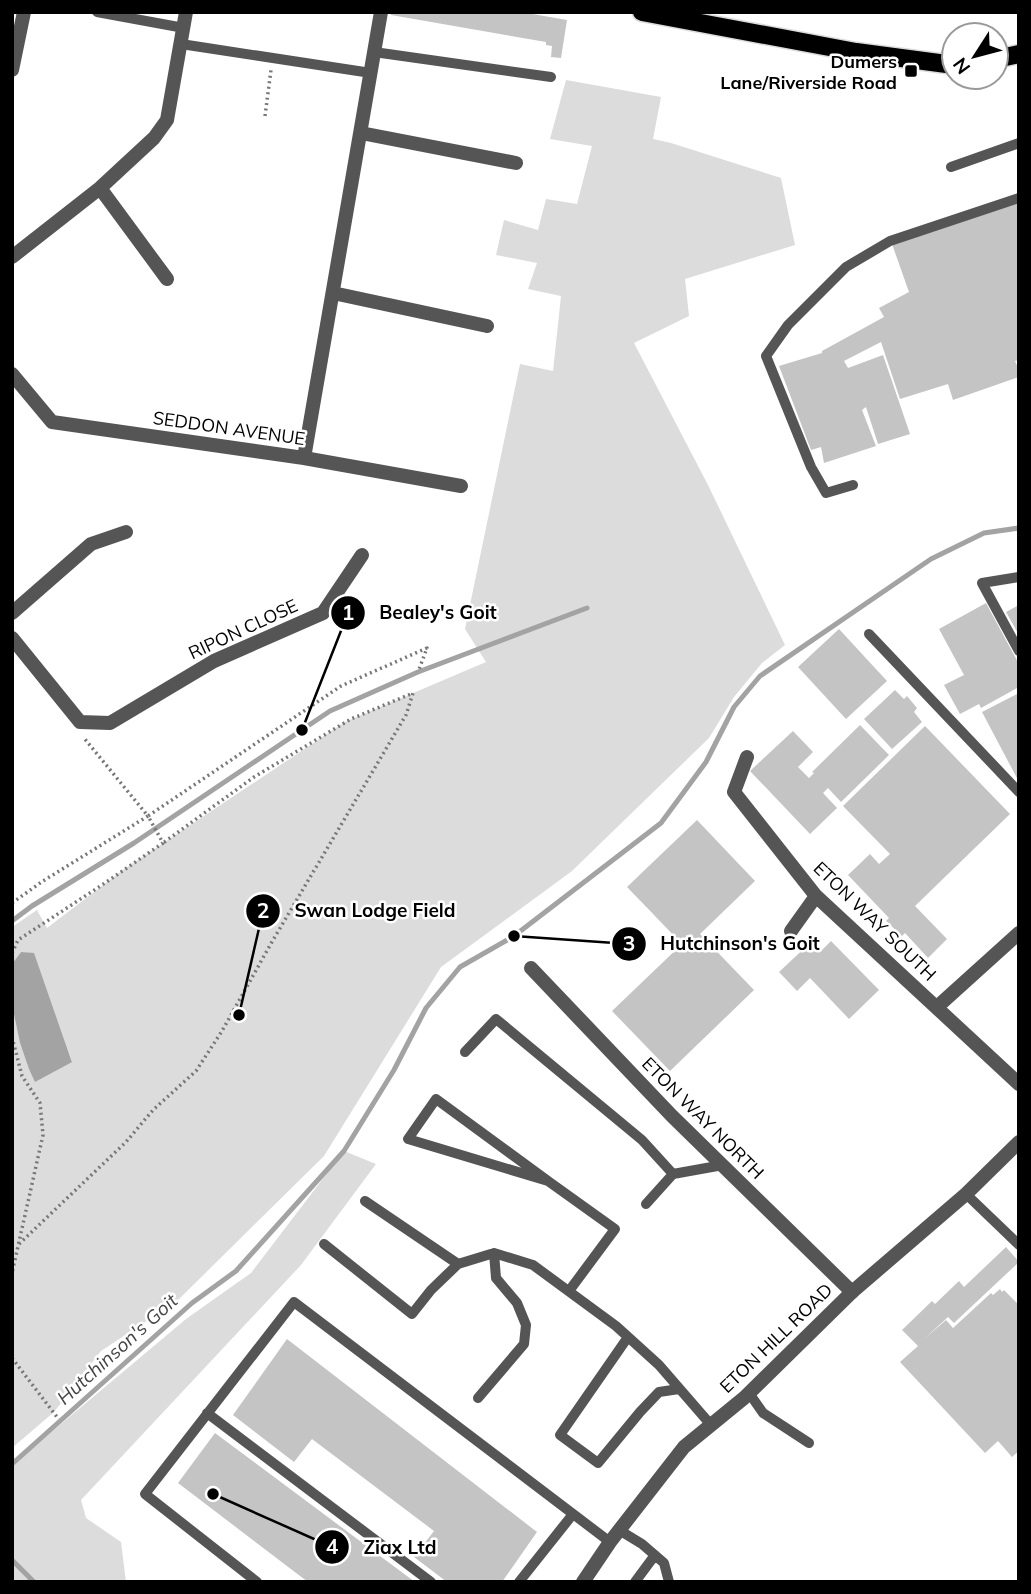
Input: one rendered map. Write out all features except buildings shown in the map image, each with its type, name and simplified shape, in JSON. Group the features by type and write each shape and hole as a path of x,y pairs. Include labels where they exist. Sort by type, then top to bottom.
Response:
{"main road":[{"path":"642,12 856,52 940,63"}],"street":[{"path":"12,70 24,12"},
{"path":"12,257 100,188 154,138 167,120 186,12"},
{"path":"304,458 381,12"},
{"path":"360,133 516,163"},
{"path":"100,188 167,279"},
{"path":"333,293 487,326"},
{"name":"SEDDON AVENUE","path":"12,374 52,422 304,458 461,486"},
{"path":"12,613 91,544 126,532"},
{"name":"RIPON CLOSE","path":"80,722 110,723 214,661 323,613 362,555"},
{"path":"12,638 80,722"},
{"name":"ETON WAY SOUTH","path":"747,757 734,792 816,896 1019,1084"},
{"path":"791,931 816,896"},
{"name":"ETON WAY SOUTH","path":"937,1007 1019,933"},
{"name":"ETON WAY NORTH","path":"531,968 672,1116 852,1292"},
{"name":"ETON HILL ROAD","path":"583,1582 610,1542 684,1447 749,1393 852,1292 966,1194 1019,1142"}],"lane":[{"path":"97,12 184,28"},
{"path":"181,44 371,73"},
{"path":"374,52 551,77"},
{"path":"951,167 1019,143"},
{"path":"853,485 826,493 811,467 766,356 788,325 846,267 890,241 1019,198"},
{"path":"1019,578 982,583 1019,651"},
{"path":"869,634 1019,792"},
{"path":"465,1052 496,1019 642,1140 673,1174"},
{"path":"548,1181 408,1139 436,1099 615,1228 569,1291"},
{"path":"646,1204 673,1174 723,1165"},
{"path":"966,1194 1019,1245"},
{"path":"365,1201 458,1264"},
{"path":"324,1244 412,1314 431,1290 458,1264 494,1253 533,1265 616,1326 659,1365 711,1425"},
{"path":"478,1398 524,1344 525,1335 526,1325 517,1303 496,1278 494,1253"},
{"path":"257,1582 145,1494 294,1302 610,1542"},
{"path":"628,1337 561,1435 598,1463 659,1392 679,1389"},
{"path":"749,1393 763,1413 809,1443"},
{"path":"207,1413 431,1582"},
{"path":"519,1582 573,1514"},
{"path":"619,1530 642,1544 664,1563 668,1582"},
{"path":"635,1582 655,1555"}],"path":[{"path":"265,116 272,58"},
{"path":"12,903 148,816 341,686 427,648 418,672"},
{"path":"12,953 19,940 163,843 254,777 351,719 413,693 406,715 222,1031 195,1071 153,1110 126,1142 19,1244"},
{"path":"80,722 84,740 148,816 163,843"},
{"path":"12,1037 22,1076 40,1103 43,1135 12,1273"},
{"path":"12,1358 57,1417"}],"shaded area":[{"path":"566,80 661,97 653,139 781,178 795,245 685,279 689,316 634,343 708,485 785,645 762,663 734,697 709,738 572,871 441,967 324,1156 177,1301 101,1351 54,1412 12,1448 12,1005 20,1043 29,1068 72,1061 34,954 21,952 12,964 12,927 37,910 47,928 123,870 345,722 486,662 465,629 520,364 553,371 561,296 528,289 537,263 496,255 504,220 538,230 546,199 577,204 592,146 550,139"},
{"path":"21,952 34,953 72,1062 35,1082 20,1043 12,1005 12,964"},
{"path":"344,1151 376,1164 301,1265 81,1500 86,1518 121,1542 126,1582 12,1582 12,1465 186,1319 251,1273"}],"waterway":[{"name":"Hutchinson's Goit","path":"12,1464 192,1303 236,1271 344,1151 394,1070 426,1008 460,967 514,936 661,823 706,762 734,707 760,676 931,559 984,533 1019,528"},
{"path":"12,921 134,843 330,711 418,672 587,608"},
{"path":"12,1560 34,1582"}],"place":[{"name":"Dumers Lane/Riverside Road","path":"911,71"},
{"name":"Bealey's Goit","path":"302,730"},
{"name":"Hutchinson's Goit","path":"514,936"},
{"name":"Swan Lodge Field","path":"239,1015"},
{"name":"Ziax Ltd","path":"213,1494"}]}
